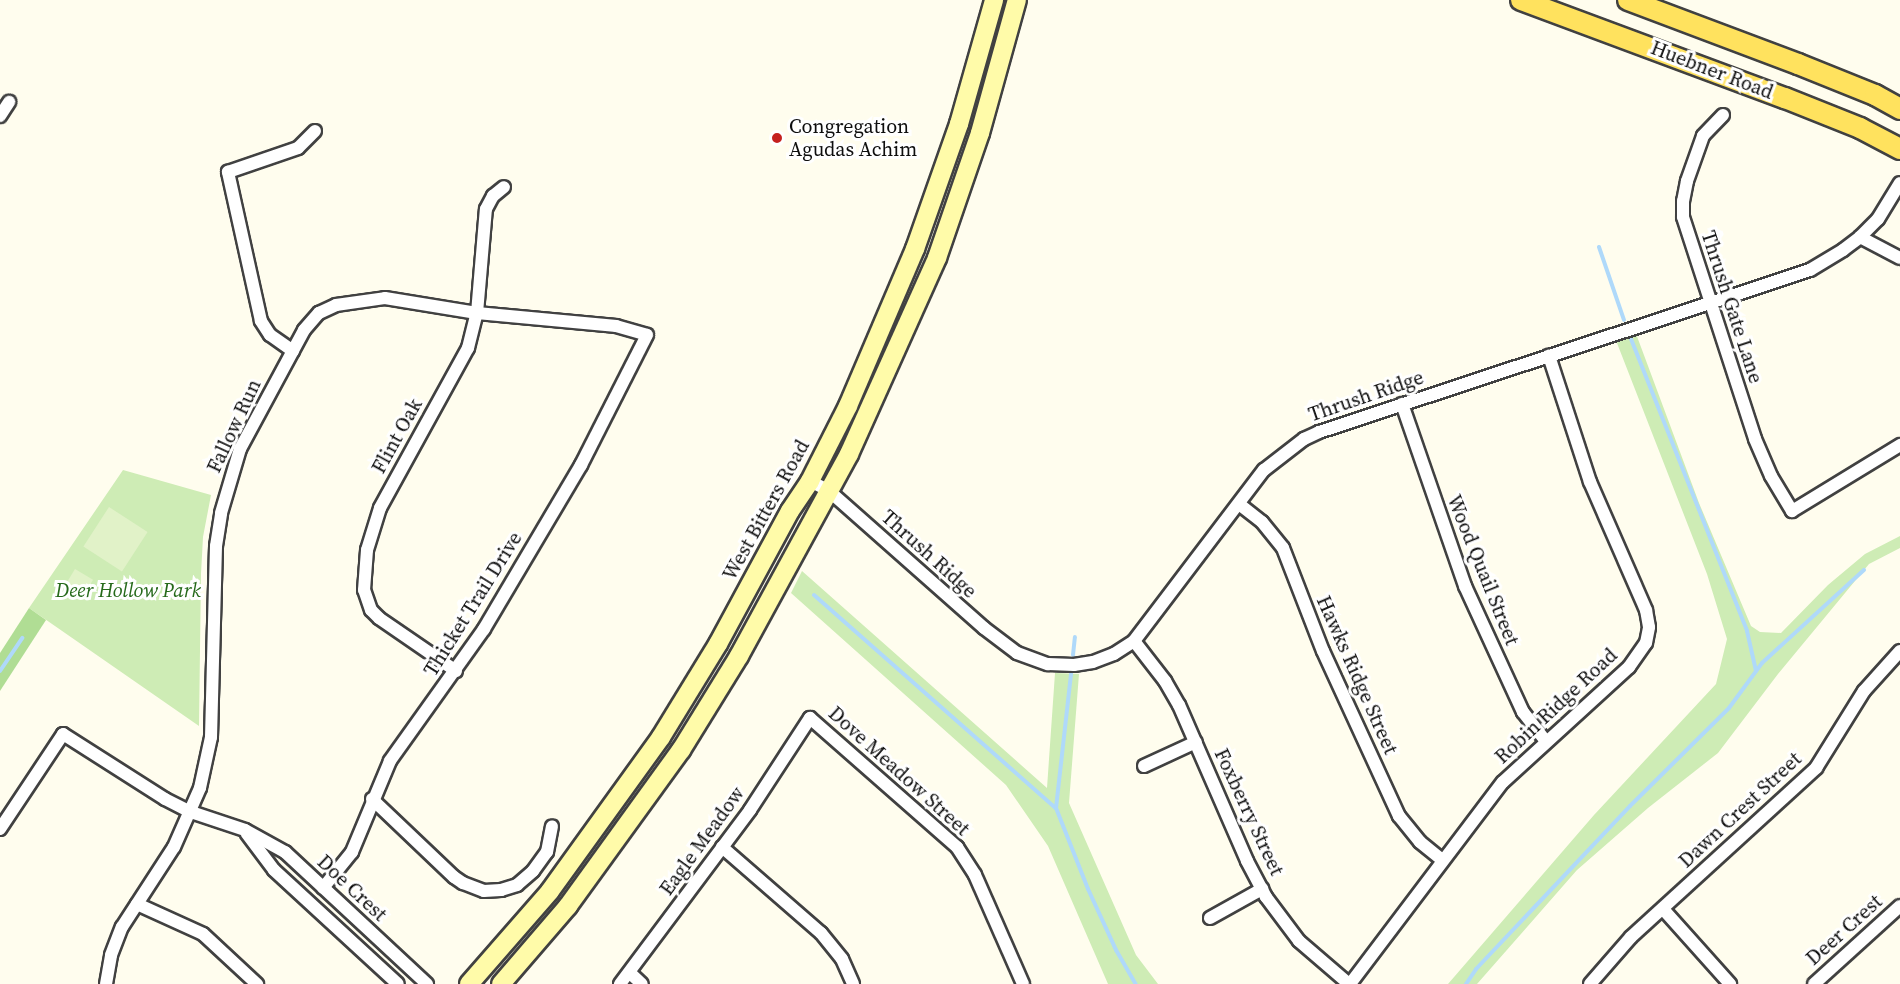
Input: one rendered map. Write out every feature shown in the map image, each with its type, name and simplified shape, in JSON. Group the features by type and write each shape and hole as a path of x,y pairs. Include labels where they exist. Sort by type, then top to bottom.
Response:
{"main road":[{"name":"West Bitters Road","path":"469,984 550,891 661,737 718,644 790,511 810,481 848,406 910,259 959,124 994,0"},
{"path":"501,984 568,906 681,750 739,656 849,454 937,258 980,133 1017,0"},
{"name":"Huebner Road","path":"1521,0 1785,98 1860,128 1900,149"},
{"name":"Huebner Road","path":"1628,0 1798,64 1875,95 1900,109"},
{"path":"959,124 980,133"}],"street":[{"path":"0,116 9,102"},
{"name":"Thrush Gate Lane","path":"1723,115 1704,136 1683,201 1686,234 1771,476 1792,511 1900,445"},
{"path":"293,351 270,335 261,321 228,172 298,148 315,131"},
{"name":"Thrush Ridge","path":"810,481 828,490 984,628 1017,653 1048,664 1074,665 1104,658 1134,641 1264,470 1304,439 1402,404 1810,270 1827,261 1860,237 1878,219 1900,183"},
{"name":"Flint Oak","path":"456,671 379,618 371,610 364,590 368,539 375,518 468,348 477,313 486,209 493,196 504,187"},
{"path":"1860,237 1900,258"},
{"name":"Fallow Run","path":"106,984 116,941 174,847 191,812 206,765 211,737 216,546 220,513 240,449 304,330 319,313 352,301 402,299 477,313 616,326 647,335"},
{"name":"Thicket Trail Drive","path":"323,888 352,852 372,799 390,761 484,629 581,465 647,335"},
{"name":"Robin Ridge Road","path":"1350,984 1503,782 1629,667 1646,643 1649,627 1646,610 1590,482 1549,356"},
{"name":"Wood Quail Street","path":"1402,404 1465,586 1523,712 1546,741"},
{"name":"Hawks Ridge Street","path":"1239,504 1262,522 1283,548 1323,651 1399,816 1420,842 1442,860"},
{"name":"Foxberry Street","path":"1134,641 1165,681 1196,742 1247,861 1262,889 1299,941 1350,984"},
{"name":"Dawn Crest Street","path":"1590,984 1620,947 1816,768 1864,691 1900,651"},
{"name":"Eagle Meadow","path":"620,984 722,847 810,718"},
{"name":"Dove Meadow Street","path":"810,718 957,847 975,875 1023,984"},
{"name":"Doe Crest","path":"0,829 63,734 165,799 191,812 245,830 285,852 427,984"},
{"path":"1144,766 1196,742"},
{"path":"372,799 454,877 463,884 484,891 501,890 516,885 533,871 547,852 552,826"},
{"name":"Doe Crest","path":"245,830 274,870 398,984"},
{"path":"722,847 821,933 842,959 853,984"},
{"path":"1210,918 1262,889"},
{"path":"137,904 182,922 203,934 257,984"},
{"name":"Deer Crest","path":"1814,984 1900,906"},
{"path":"1663,909 1730,984"},
{"path":"630,973 642,984"}],"green space":[{"path":"1635,331 1699,503 1751,626 1760,632 1781,633 1828,585 1865,554 1900,536 1900,548 1869,564 1778,674 1718,753 1648,808 1577,870 1477,984 1448,984 1594,815 1716,684 1727,639 1707,574 1615,338"},
{"name":"Deer Hollow Park","path":"123,470 211,495 203,537 201,574 199,726 29,608"},
{"path":"109,507 148,532 122,571 83,546"},
{"path":"75,569 93,580 82,599 64,588"},
{"path":"802,571 1047,788 1055,673 1079,674 1069,803 1136,955 1158,984 1108,984 1048,846 1006,785 791,593"},
{"path":"29,608 46,620 0,691 0,653"}],"waterway":[{"path":"1599,247 1624,320"},
{"path":"1631,339 1747,631 1756,671"},
{"path":"1466,984 1476,969 1630,806 1729,708 1762,663 1864,570"},
{"path":"814,595 1056,808 1088,889 1116,950 1136,984"},
{"path":"1073,655 1075,637"},
{"path":"0,671 22,638"},
{"path":"1056,808 1071,674"}],"place":[{"name":"Congregation Agudas Achim","path":"777,138"}]}
